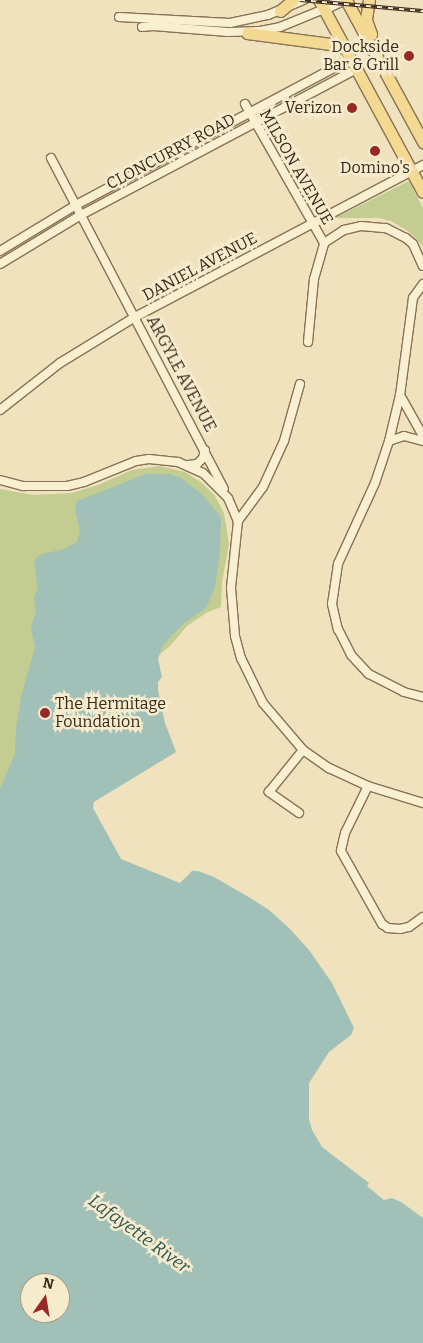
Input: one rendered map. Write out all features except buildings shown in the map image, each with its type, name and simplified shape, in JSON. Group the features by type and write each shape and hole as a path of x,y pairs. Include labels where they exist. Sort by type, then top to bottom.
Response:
{"main road":[{"path":"280,11 293,0"},
{"path":"423,142 345,0 322,5 423,192"},
{"path":"369,0 366,14 367,26 408,104 412,123"},
{"path":"247,33 338,45 351,59"}],"street":[{"path":"119,17 230,22 280,11 304,0"},
{"path":"142,27 247,33 280,27 322,5"},
{"name":"CLONCURRY ROAD","path":"0,251 76,205 351,59"},
{"name":"CLONCURRY ROAD","path":"0,264 81,215 255,123 351,59"},
{"name":"MILSON AVENUE","path":"245,104 324,243"},
{"name":"ARGYLE AVENUE","path":"51,158 205,450 238,521"},
{"name":"DANIEL AVENUE","path":"0,410 60,363 135,317 423,165"},
{"path":"308,342 314,278 324,243 344,230 361,226 386,228 406,238 413,244 423,266"},
{"path":"423,284 413,298 400,395 389,441 375,483 338,564 332,604 338,629 351,655 369,674 404,692 423,697"},
{"path":"300,384 284,441 267,480 238,521 231,598 235,636 241,658 262,703 303,750 329,768 368,786 423,803"},
{"path":"400,395 423,436"},
{"path":"389,441 404,436 423,441"},
{"path":"188,465 197,464 203,458 205,450"},
{"path":"0,480 29,487 67,486 84,482 136,461 163,459 188,465 214,482 228,498"},
{"path":"300,813 269,792 303,750"},
{"path":"368,786 345,833 341,851 382,924 388,928 400,929 409,926 423,917"}],"green space":[{"path":"409,181 423,208 423,246 408,231 391,221 379,218 335,218"},
{"name":"The Hermitage Foundation","path":"159,466 185,472 202,483 215,496 224,513 229,544 222,582 221,607 206,613 187,626 171,645 10,782 0,947 0,489 33,495 72,493 98,485 132,470"}],"water":[{"name":"Lafayette River","path":"146,474 170,474 181,478 203,495 221,517 220,552 215,587 206,608 184,623 173,634 162,647 158,659 162,677 158,682 158,690 165,723 176,752 94,802 93,808 121,859 180,883 192,871 198,871 214,877 252,899 269,910 290,929 309,950 332,983 354,1028 351,1035 329,1052 309,1083 309,1119 312,1130 322,1147 369,1183 367,1186 384,1200 392,1198 401,1202 423,1218 423,1343 0,1343 0,789 15,754 16,729 21,697 35,647 31,627 36,610 34,597 38,588 34,562 42,554 64,549 77,542 80,531 75,510 77,501"}],"railway":[{"path":"300,0 423,11"}],"place":[{"name":"Dockside Bar & Grill","path":"409,56"},
{"name":"Verizon","path":"352,108"},
{"name":"Domino's","path":"375,151"},
{"name":"The Hermitage Foundation","path":"45,713"}]}
